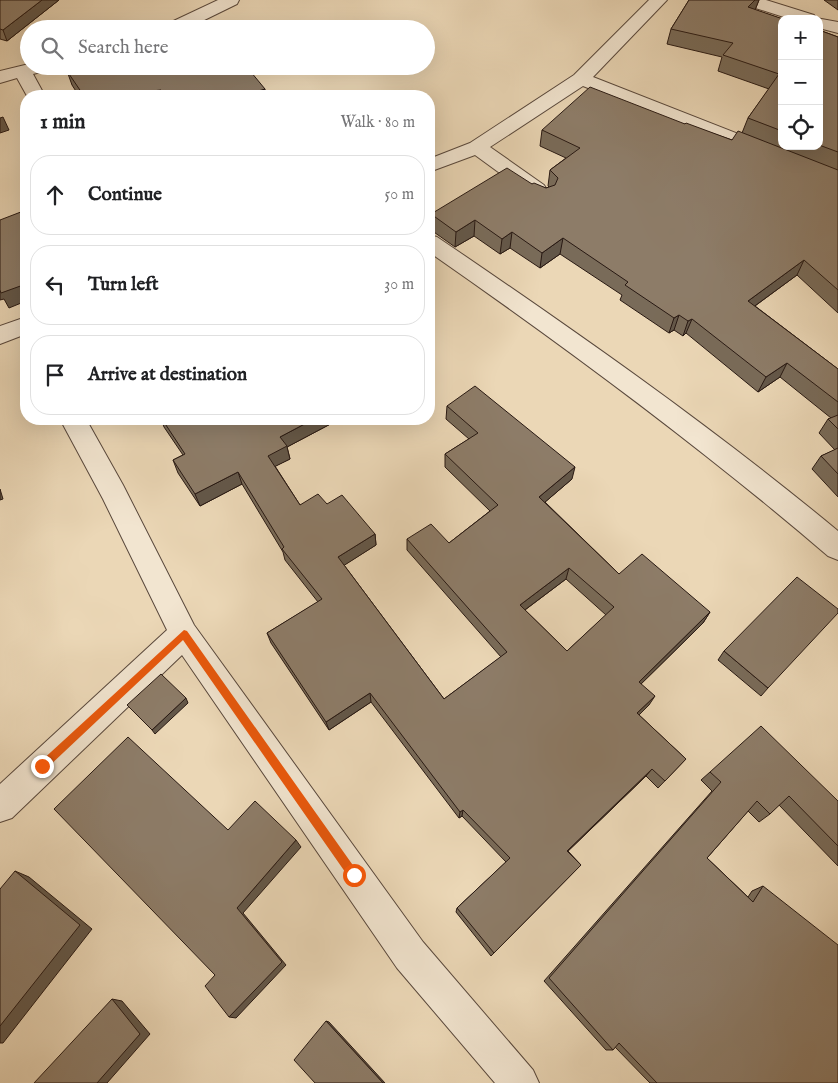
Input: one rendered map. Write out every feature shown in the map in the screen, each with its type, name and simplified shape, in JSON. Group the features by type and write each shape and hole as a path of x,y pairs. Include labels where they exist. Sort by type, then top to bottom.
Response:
{"street":[{"path":"191,20 230,0"},
{"path":"435,164 477,147 582,78 659,0"},
{"path":"749,0 796,15"},
{"path":"823,23 838,28"},
{"path":"0,76 20,71"},
{"path":"24,75 33,90"},
{"path":"582,78 838,180"},
{"path":"477,147 544,195"},
{"path":"435,246 606,365 694,430 838,548"},
{"path":"0,335 20,327"},
{"path":"76,425 114,493 184,634 410,955 520,1083"},
{"path":"0,806 184,634"}],"building":[{"path":"0,0 42,0 3,30 0,29"},
{"path":"689,0 755,0 748,7 778,17 778,74 723,55 733,43 671,29"},
{"path":"823,31 838,37 838,152 823,146"},
{"path":"70,75 253,75 265,89 262,90 80,90"},
{"path":"778,75 778,129 748,118"},
{"path":"590,87 732,140 738,131 778,147 778,150 787,150 838,170 838,290 804,260 748,301 838,369 838,402 787,363 766,377 692,319 688,321 679,315 674,318 625,285 628,282 563,238 542,253 512,232 502,239 475,220 456,232 435,217 435,212 507,168 532,184 534,183 546,188 555,185 558,178 550,170 580,148 542,130"},
{"path":"20,212 20,286 1,293 0,290 0,220"},
{"path":"475,386 575,467 539,497 619,574 642,554 710,612 639,682 655,696 637,713 686,759 665,781 652,769 567,851 581,865 494,953 457,908 510,858 463,810 460,812 370,693 326,722 267,633 322,599 282,549 284,547 238,472 195,494 173,460 185,454 166,425 303,425 280,437 287,446 268,456 300,505 318,494 327,504 342,495 375,534 338,557 444,699 507,652 407,539 431,524 449,543 498,505 445,454 478,433 447,406","holes":["569,568 614,607 567,651 520,605"]},
{"path":"838,415 838,429 828,419"},
{"path":"838,448 838,474 821,456"},
{"path":"797,577 838,609 838,613 768,688 724,651"},
{"path":"161,674 186,698 152,730 127,705"},
{"path":"761,726 838,801 838,846 789,796 770,814 757,801 707,858 753,902 763,886 838,945 838,1083 657,1083 619,1043 613,1050 549,978 721,782 710,772"},
{"path":"128,737 228,830 255,801 296,840 237,908 282,962 229,1017 205,986 215,975 54,809"},
{"path":"15,871 80,925 0,1026 0,889"},
{"path":"112,999 140,1034 97,1083 34,1083"},
{"path":"326,1021 383,1083 315,1083 294,1060"}],"route":[{"path":"42,766 184,634 354,875"}]}
